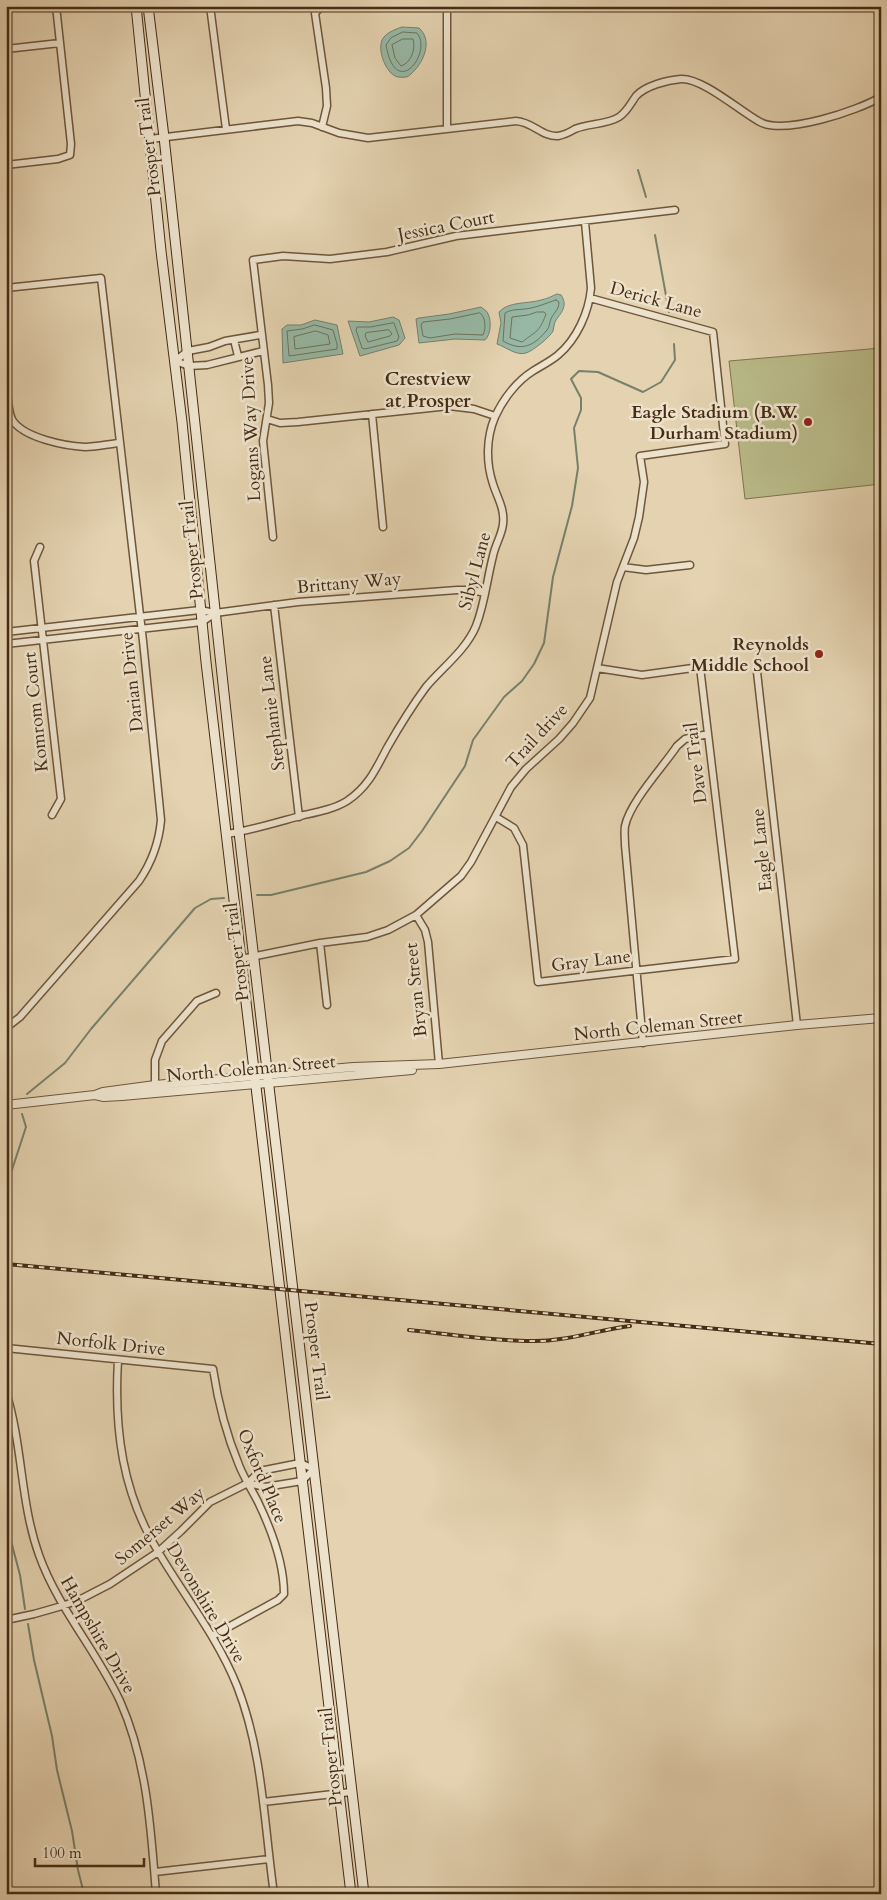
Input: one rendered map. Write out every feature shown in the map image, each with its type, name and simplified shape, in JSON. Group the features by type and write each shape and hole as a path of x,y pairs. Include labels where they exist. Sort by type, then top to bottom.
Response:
{"main road":[{"name":"Prosper Trail","path":"136,6 200,610 351,1894"},
{"name":"Prosper Trail","path":"148,6 188,352 215,614 267,1078 364,1894"},
{"path":"321,1631 334,1630"}],"street":[{"path":"6,165 58,159 70,155 71,144 56,6"},
{"path":"210,6 226,129"},
{"path":"322,6 315,13 326,88 327,106 322,127"},
{"path":"447,6 447,129"},
{"path":"6,49 60,43"},
{"path":"150,138 298,121 339,133 368,138 508,121 523,121 549,135 562,135 582,127 619,117 638,94 650,87 677,80 693,81 734,104 760,122 774,126 802,123 828,117 866,105 881,98"},
{"name":"Jessica Court","path":"253,260 283,256 330,259 387,252 456,236 675,210"},
{"name":"Sibyl Lane","path":"226,834 328,809 346,801 377,771 387,748 410,710 426,688 468,640 476,627 493,555 504,521 503,510 493,484 488,458 488,446 495,416 519,382 559,354 578,329 590,298 590,273 585,222"},
{"name":"Logans Way Drive","path":"253,260 260,335 268,385 269,403 264,441 273,536"},
{"name":"Darian Drive","path":"6,288 101,278 160,804 160,833 155,851 139,881 20,1017 6,1028"},
{"name":"Derick Lane","path":"590,298 713,332 725,444"},
{"path":"174,361 188,352 260,335"},
{"path":"234,340 238,356"},
{"path":"174,361 189,366 207,365 263,351"},
{"path":"6,376 12,420 19,427 32,434 62,444 86,447 119,443"},
{"path":"267,419 280,423 289,423 449,406 474,409 495,416"},
{"path":"372,414 383,526"},
{"name":"Trail drive","path":"241,959 367,937 388,930 416,915 461,876 496,817 511,786 526,769 559,739 573,723 590,698 617,582 634,538 639,518 644,482 640,456 725,444"},
{"name":"Komrom Court","path":"40,547 34,561 61,799 52,814"},
{"path":"623,567 646,570 690,565"},
{"name":"Brittany Way","path":"6,644 202,622 215,614 274,605 384,594 448,590 472,590 485,593"},
{"name":"Stephanie Lane","path":"274,605 299,816"},
{"name":"Brittany Way","path":"6,632 200,610 215,614"},
{"name":"Dave Trail","path":"597,668 642,675 700,667 735,959"},
{"name":"Eagle Lane","path":"757,672 797,1025"},
{"path":"643,1043 625,846 625,826 636,802 677,746 685,740 708,734"},
{"name":"Gray Lane","path":"496,817 514,828 523,845 538,982 735,959"},
{"name":"Bryan Street","path":"416,915 425,930 428,942 438,1064"},
{"path":"320,944 328,1005"},
{"path":"155,1085 154,1060 162,1041 197,1001 216,993"},
{"name":"North Coleman Street","path":"95,1095 104,1097 122,1096 353,1067 438,1064 797,1025 881,1018"},
{"name":"North Coleman Street","path":"6,1105 95,1095 103,1092 155,1085 256,1080"},
{"name":"Norfolk Drive","path":"6,1348 213,1369"},
{"name":"Devonshire Drive","path":"118,1360 117,1420 122,1458 127,1478 140,1517 158,1552 212,1636 230,1670 243,1703 255,1748 274,1894"},
{"name":"Oxford Place","path":"212,1636 278,1600 284,1594 280,1566 270,1533 261,1509 233,1450 222,1418 213,1369"},
{"name":"Hampshire Drive","path":"6,1392 16,1430 28,1521 45,1572 62,1606 108,1678 131,1728 139,1754 155,1872 156,1894"},
{"path":"248,1483 265,1486 302,1481 314,1469 300,1463"},
{"name":"Somerset Way","path":"6,1620 62,1606 79,1600 110,1584 158,1552 181,1532 210,1502 248,1483 260,1470 300,1463"},
{"path":"263,1802 351,1792"},
{"path":"155,1872 269,1859"},
{"path":"865,1894 881,1892"}],"shaded area":[{"name":"Eagle Stadium (B.W. Durham Stadium)","path":"881,348 881,484 745,499 729,361"}],"water":[{"path":"402,27 419,28 426,40 426,47 421,61 417,68 407,77 395,76 391,73 382,58 381,52 384,37"},
{"path":"557,294 561,295 564,305 555,321 552,333 541,343 529,352 522,354 497,344 501,323 499,312 503,308 513,304 543,300"},
{"path":"481,307 489,315 490,323 490,331 485,340 455,339 419,343 416,319"},
{"path":"393,317 399,320 405,338 399,345 360,356 348,321 369,322"},
{"path":"315,320 337,325 343,354 283,363 282,329 287,325 301,325"}],"waterway":[{"path":"638,170 646,197"},
{"path":"655,235 669,312"},
{"path":"257,895 271,895 366,872 390,861 409,848 422,831 465,766 473,740 504,697 522,681 534,664 544,643 553,577 572,506 578,468 574,428 581,410 581,398 571,379 579,371 598,372 643,392 661,382 675,360 674,344"},
{"path":"27,1094 65,1063 91,1029 195,908 211,899 224,898"},
{"path":"6,1188 26,1127 22,1114"},
{"path":"6,1522 20,1575 25,1609"},
{"path":"28,1624 84,1894"}],"railway":[{"path":"6,1264 881,1344"},
{"path":"409,1330 501,1340 544,1341 630,1326"}],"place":[{"name":"Eagle Stadium (B.W. Durham Stadium)","path":"808,422"},
{"name":"Reynolds Middle School","path":"819,654"}],"district":[{"name":"Crestview at Prosper","path":"428,390"}]}
